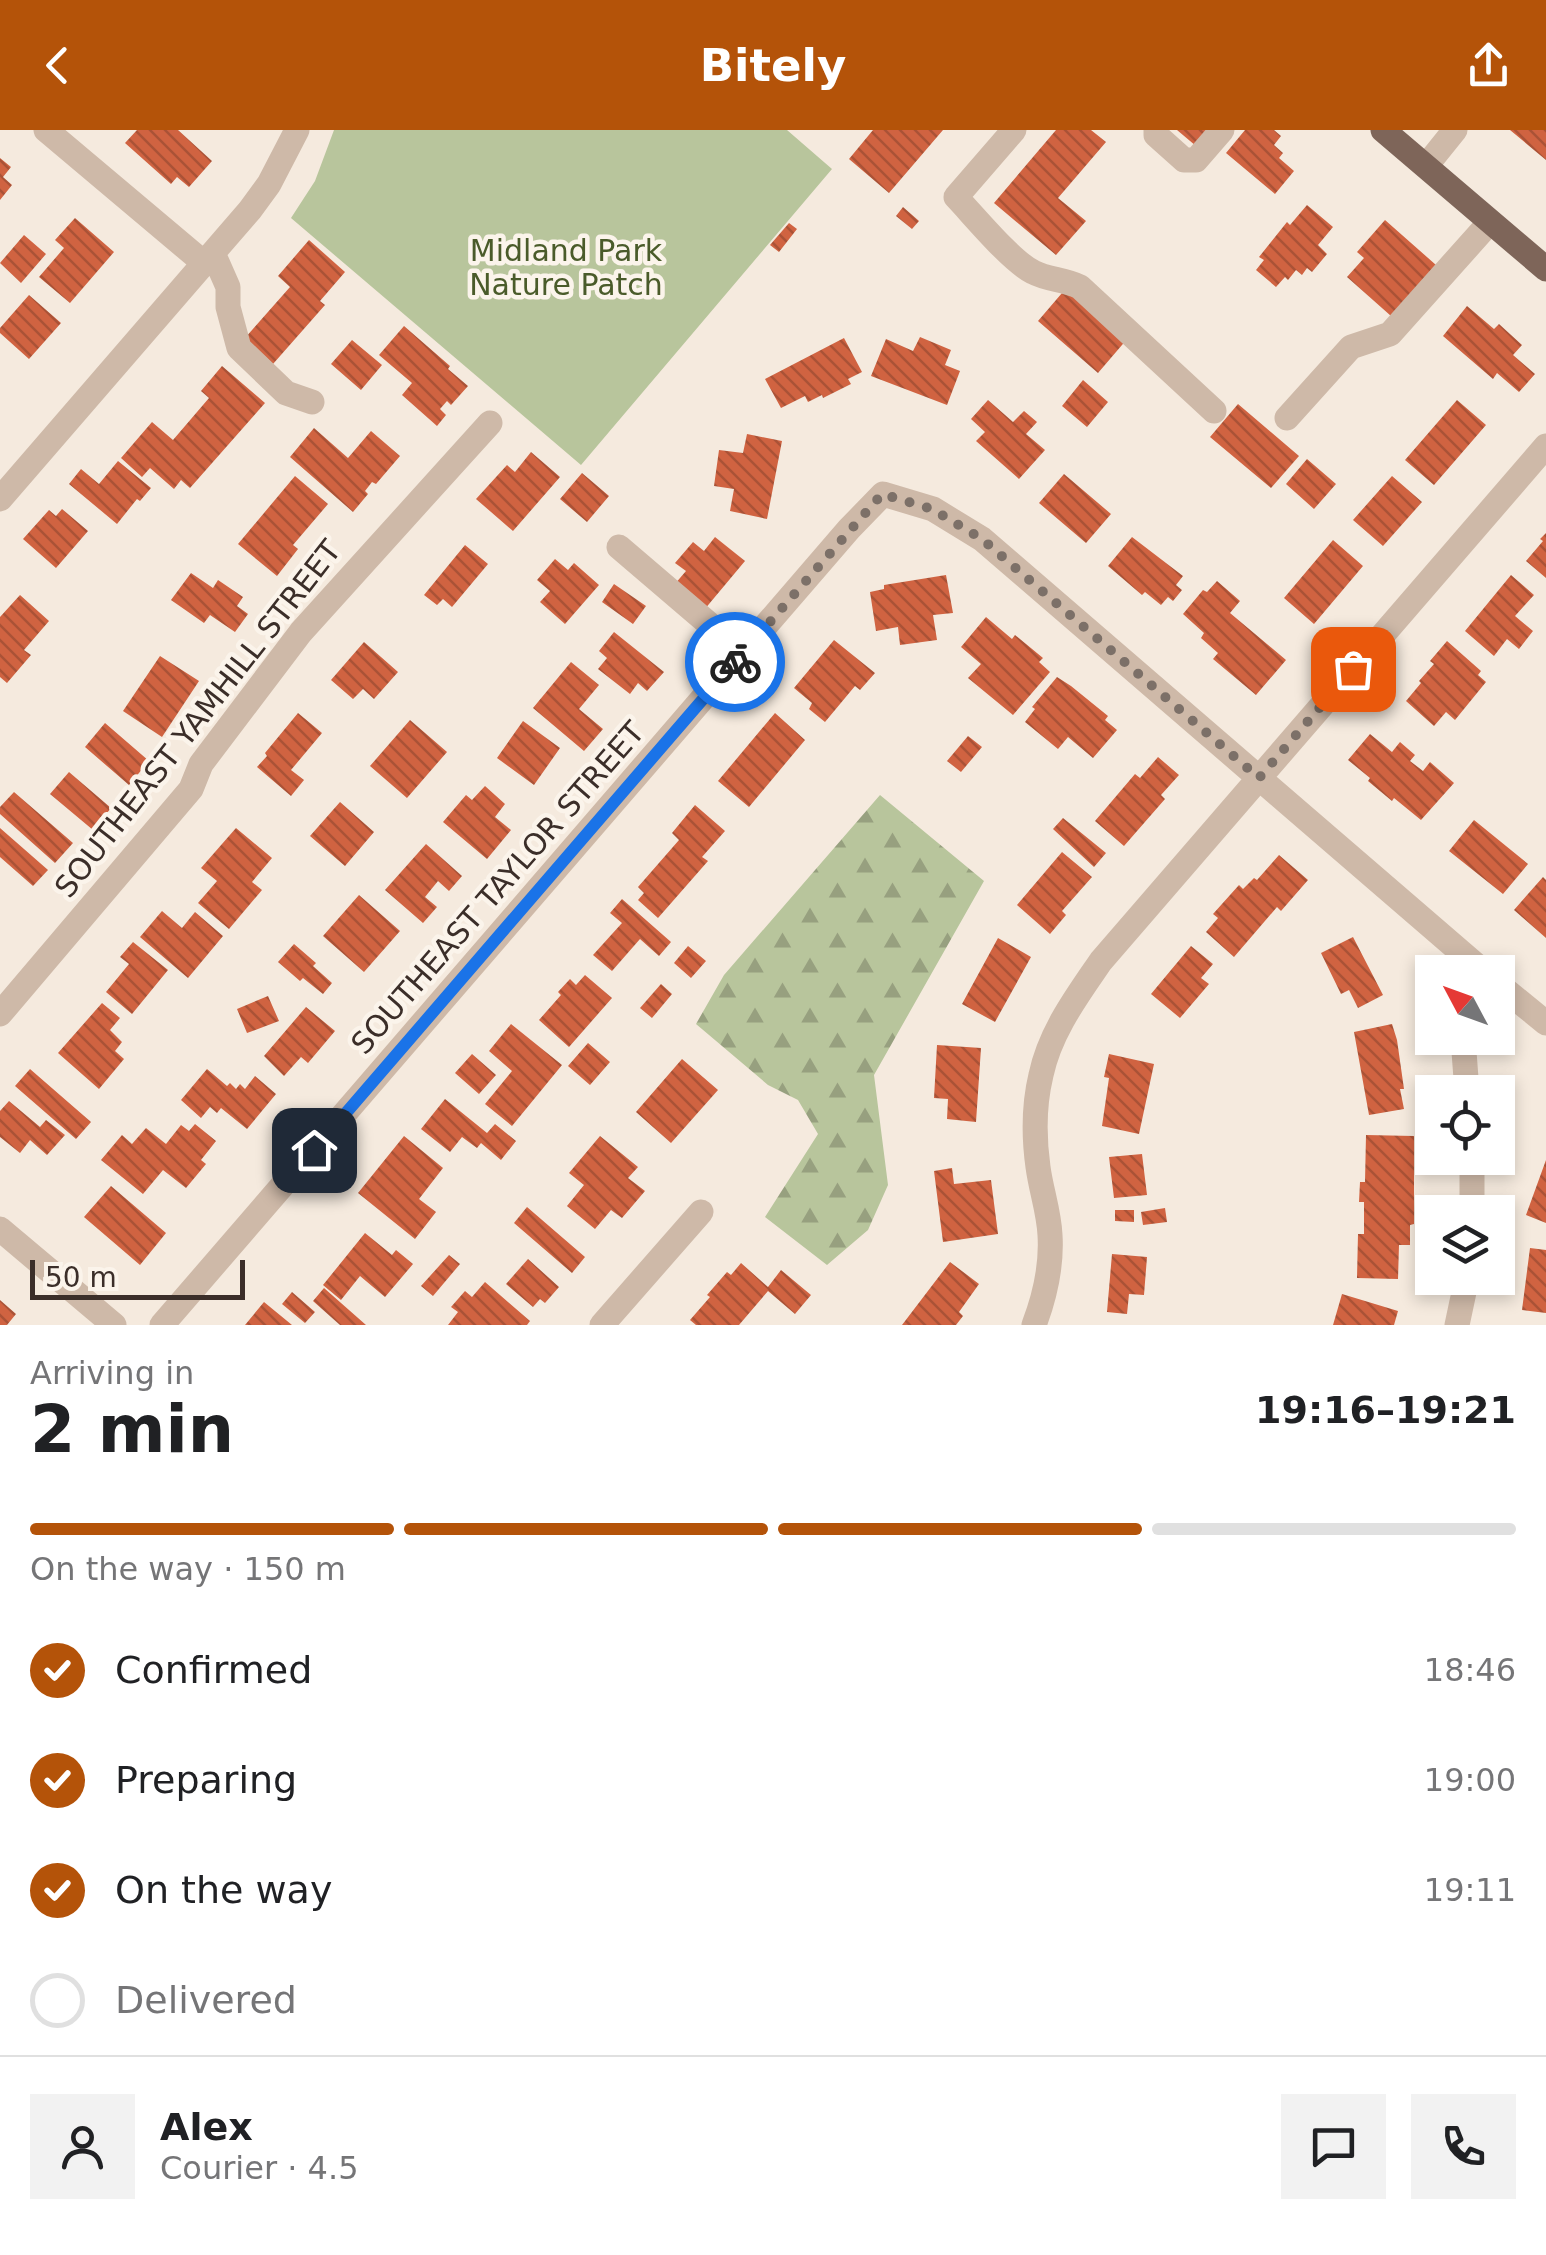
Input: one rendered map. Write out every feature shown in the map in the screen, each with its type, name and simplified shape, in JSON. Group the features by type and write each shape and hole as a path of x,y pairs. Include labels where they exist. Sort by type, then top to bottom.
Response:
{"main road":[{"path":"1383,130 1546,269"}],"street":[{"path":"46,130 209,258 228,286 228,307 239,348 286,392 312,402"},
{"path":"0,500 250,210 269,184 296,130"},
{"path":"1014,130 956,198 1026,269 1080,287 1214,411"},
{"path":"1156,130 1156,135 1184,160 1196,160 1222,130"},
{"path":"1426,166 1455,130"},
{"path":"1287,418 1352,347 1390,334 1490,222"},
{"name":"SOUTHEAST YAMHILL STREET","path":"0,1014 191,789 200,764 301,632 490,422"},
{"path":"1034,1325 1050,1268 1050,1234 1037,1146 1039,1092 1041,1075 1064,1015 1101,961 1546,446"},
{"name":"SOUTHEAST TAYLOR STREET","path":"162,1325 882,494 932,509 982,539 1259,778"},
{"path":"619,547 743,653"},
{"path":"1259,778 1461,955"},
{"path":"1515,997 1546,1022"},
{"path":"602,1325 701,1212"},
{"path":"0,1229 114,1325"},
{"path":"1457,1325 1463,1295"}],"green space":[{"name":"Midland Park Nature Patch","path":"334,130 787,130 832,169 581,465 291,218 315,181"},
{"path":"880,795 984,881 874,1075 888,1185 868,1230 827,1265 765,1217 818,1134 798,1100 768,1085 696,1024 724,975"}],"building":[{"path":"137,130 178,130 212,161 189,187 177,177 171,184 125,143"},
{"path":"873,130 943,130 889,193 849,159"},
{"path":"1056,130 1091,130 1106,142 1058,198 1086,221 1056,255 994,203"},
{"path":"1177,130 1210,130 1196,146"},
{"path":"1245,130 1274,130 1281,136 1274,145 1283,153 1279,158 1294,171 1275,194 1226,153"},
{"path":"1510,130 1546,130 1546,160"},
{"path":"0,158 11,167 3,177 12,185 0,200"},
{"path":"1307,205 1333,227 1318,245 1327,254 1312,272 1307,268 1302,275 1296,270 1276,287 1256,270 1264,260 1259,257 1287,222 1290,225"},
{"path":"903,207 919,221 912,229 896,216"},
{"path":"75,218 114,252 70,303 39,277 64,248 55,240"},
{"path":"1385,220 1436,265 1391,316 1347,277 1364,258 1357,252"},
{"path":"789,223 797,229 779,252 770,245"},
{"path":"24,235 46,254 21,283 0,263"},
{"path":"309,240 345,272 320,301 325,305 273,364 245,338 290,287 278,276"},
{"path":"1068,286 1128,338 1098,373 1038,321"},
{"path":"29,295 61,323 29,359 0,333 0,328"},
{"path":"1467,306 1494,329 1499,324 1522,345 1513,355 1535,374 1519,392 1497,373 1493,379 1443,336"},
{"path":"404,326 468,386 451,405 447,401 440,409 446,415 437,426 402,395 412,383 379,355"},
{"path":"920,337 951,350 945,365 960,371 947,405 871,376 886,339 913,351"},
{"path":"844,338 862,372 848,379 851,384 823,398 822,395 808,402 805,396 781,408 765,379"},
{"path":"352,340 382,365 361,390 331,364"},
{"path":"222,366 265,403 190,488 181,480 174,489 150,468 142,477 121,458 152,422 173,440 209,398 201,391"},
{"path":"1083,380 1108,402 1087,427 1062,406"},
{"path":"988,400 1013,422 1024,411 1037,422 1026,434 1045,450 1019,479 976,441 985,432 971,419"},
{"path":"1457,400 1486,425 1434,485 1405,460"},
{"path":"1238,404 1299,456 1271,488 1210,437"},
{"path":"314,428 348,458 371,431 400,456 376,484 372,482 365,491 368,494 353,512 290,457"},
{"path":"747,434 782,441 767,519 730,511 734,489 714,486 719,450 743,453"},
{"path":"531,452 560,477 513,531 476,499 507,465 515,472"},
{"path":"1307,459 1336,484 1314,509 1286,484"},
{"path":"118,461 151,488 117,524 69,484 81,469 99,484"},
{"path":"582,473 609,496 587,522 560,499"},
{"path":"1064,474 1111,514 1086,543 1039,503"},
{"path":"295,476 328,504 293,545 298,549 277,576 238,544"},
{"path":"1392,476 1422,502 1383,546 1353,520"},
{"path":"62,509 88,531 56,568 23,539 49,510 56,516"},
{"path":"1546,533 1546,578 1526,561"},
{"path":"715,537 745,561 704,610 674,585 686,571 675,563 693,542 704,551"},
{"path":"1132,537 1183,576 1176,585 1182,590 1173,601 1168,597 1161,605 1145,592 1142,595 1108,566"},
{"path":"1333,540 1363,566 1314,624 1284,598"},
{"path":"465,545 488,564 452,607 443,599 437,605 424,595"},
{"path":"555,559 568,570 574,563 599,585 565,624 540,602 550,591 537,580"},
{"path":"191,573 213,588 218,580 243,597 237,606 248,614 235,632 210,615 204,623 171,600"},
{"path":"946,575 953,613 933,615 937,640 900,645 898,627 876,631 870,592 884,589 884,585"},
{"path":"1511,575 1534,595 1515,616 1533,631 1519,649 1507,639 1494,656 1465,631"},
{"path":"1217,581 1240,601 1230,613 1286,660 1256,695 1213,659 1218,653 1183,614 1203,590 1207,592"},
{"path":"614,584 646,606 633,624 602,602"},
{"path":"20,595 49,621 24,650 31,655 7,683 0,677 0,617"},
{"path":"986,617 1043,658 1039,662 1050,672 1013,715 968,678 981,664 961,647"},
{"path":"614,632 664,672 647,691 638,683 630,694 598,669 607,658 599,651"},
{"path":"834,640 875,673 860,690 855,686 825,722 809,709 812,703 794,688"},
{"path":"1447,641 1481,671 1478,675 1486,682 1455,720 1446,712 1434,726 1406,701"},
{"path":"364,642 398,672 374,699 363,689 353,699 331,680"},
{"path":"160,656 199,681 162,737 123,711"},
{"path":"571,662 599,685 579,709 603,729 584,751 533,708"},
{"path":"1057,677 1108,716 1105,720 1117,730 1093,758 1068,737 1058,749 1025,722"},
{"path":"298,713 322,733 291,770 304,780 291,796 257,767"},
{"path":"775,713 805,740 749,807 718,781"},
{"path":"410,720 447,752 407,798 370,766"},
{"path":"523,721 560,748 534,785 497,758"},
{"path":"105,723 149,761 129,785 85,747"},
{"path":"1370,734 1392,752 1400,742 1415,755 1410,761 1423,771 1430,762 1454,783 1421,820 1394,798 1392,801 1348,760"},
{"path":"968,736 982,747 961,772 947,761"},
{"path":"1158,757 1179,775 1161,795 1165,799 1124,846 1095,821 1135,774 1140,778"},
{"path":"69,772 111,808 93,830 50,794"},
{"path":"485,786 505,804 495,817 511,830 487,859 443,822 466,795 472,800"},
{"path":"14,792 73,843 55,863 0,814 0,807"},
{"path":"340,802 374,832 345,866 310,836"},
{"path":"695,805 725,831 702,857 708,861 658,918 638,900 644,893 638,887 679,840 672,833"},
{"path":"1063,818 1106,853 1094,867 1053,829"},
{"path":"1474,820 1528,864 1503,894 1449,851"},
{"path":"0,828 48,870 33,886 0,857"},
{"path":"236,828 272,858 252,882 262,890 229,929 198,903 217,881 201,868"},
{"path":"426,844 462,876 449,891 438,881 425,897 437,907 423,923 385,890"},
{"path":"1062,852 1092,877 1062,911 1066,915 1050,934 1017,905"},
{"path":"1279,855 1308,880 1281,911 1277,907 1234,957 1206,932 1218,918 1213,914 1239,885 1243,889 1254,878 1257,880"},
{"path":"1543,877 1546,880 1546,938 1514,910"},
{"path":"359,895 400,931 364,972 323,936"},
{"path":"622,899 671,942 659,956 640,939 612,971 593,955 622,923 610,913"},
{"path":"162,911 182,928 195,912 223,936 188,978 140,937"},
{"path":"1353,937 1383,995 1358,1008 1349,990 1341,994 1321,953"},
{"path":"998,938 1031,957 995,1022 962,1004"},
{"path":"133,942 168,970 132,1014 106,992 129,964 120,957"},
{"path":"294,944 332,983 323,994 278,962"},
{"path":"688,946 706,961 691,978 674,963"},
{"path":"1191,946 1213,964 1201,978 1209,984 1180,1018 1151,994"},
{"path":"585,975 612,998 569,1047 539,1020 570,979 576,985"},
{"path":"661,984 672,994 652,1018 640,1008"},
{"path":"268,996 279,1021 247,1033 237,1009"},
{"path":"102,1003 120,1018 110,1030 122,1042 115,1051 124,1059 99,1089 58,1053"},
{"path":"306,1007 335,1031 308,1063 301,1057 284,1076 264,1056"},
{"path":"511,1024 562,1065 512,1126 485,1104 512,1071 489,1051"},
{"path":"1392,1024 1404,1109 1369,1115 1354,1032"},
{"path":"588,1043 610,1062 590,1085 568,1066"},
{"path":"937,1045 981,1048 976,1122 947,1119 948,1099 934,1098"},
{"path":"472,1054 496,1075 479,1094 455,1073"},
{"path":"1109,1054 1154,1064 1139,1134 1102,1126"},
{"path":"682,1059 718,1090 671,1143 636,1112"},
{"path":"30,1069 91,1122 76,1139 15,1086"},
{"path":"207,1069 236,1089 240,1084 245,1089 255,1076 276,1094 247,1129 221,1108 217,1113 210,1107 201,1118 181,1100"},
{"path":"445,1099 487,1133 495,1124 516,1141 501,1160 481,1143 477,1148 462,1137 450,1152 421,1129"},
{"path":"9,1101 40,1127 46,1120 65,1135 47,1155 30,1140 20,1153 0,1137 0,1111"},
{"path":"195,1124 216,1141 201,1160 206,1164 186,1188 163,1170 143,1194 101,1160 122,1135 132,1144 146,1128 166,1144 181,1125 189,1131"},
{"path":"1366,1135 1414,1136 1414,1224 1410,1225 1410,1245 1399,1245 1398,1279 1357,1278 1358,1234 1364,1234 1364,1202 1359,1202 1360,1182 1365,1182"},
{"path":"404,1136 443,1168 419,1199 436,1212 415,1239 358,1193"},
{"path":"600,1136 638,1167 628,1178 645,1191 622,1218 611,1210 595,1229 567,1206 584,1185 569,1173"},
{"path":"1142,1154 1147,1195 1114,1198 1109,1157"},
{"path":"1546,1160 1546,1223 1526,1215"},
{"path":"952,1168 954,1184 991,1180 998,1234 943,1242 934,1171"},
{"path":"111,1186 166,1233 140,1265 84,1217"},
{"path":"527,1207 585,1257 572,1273 514,1223"},
{"path":"1165,1208 1167,1222 1143,1225 1141,1212"},
{"path":"1115,1210 1134,1210 1134,1222 1115,1221"},
{"path":"365,1233 392,1255 396,1250 413,1264 385,1297 360,1276 341,1300 323,1285"},
{"path":"1530,1248 1546,1250 1546,1313 1522,1310"},
{"path":"1112,1254 1147,1257 1144,1295 1129,1294 1127,1314 1107,1312"},
{"path":"449,1255 460,1264 433,1296 421,1286"},
{"path":"528,1259 559,1287 545,1303 540,1299 533,1307 506,1284"},
{"path":"950,1262 979,1284 959,1312 963,1316 956,1325 902,1325"},
{"path":"741,1263 768,1287 781,1270 811,1295 795,1314 768,1291 739,1325 696,1325 690,1320 710,1297 707,1295 727,1272 731,1275"},
{"path":"485,1282 530,1321 527,1325 448,1325 458,1312 451,1307 465,1291 472,1297"},
{"path":"324,1288 366,1325 340,1325 313,1301"},
{"path":"292,1292 315,1312 305,1323 282,1304"},
{"path":"1342,1294 1398,1311 1394,1325 1333,1325"},
{"path":"0,1300 16,1314 7,1325 0,1325"},
{"path":"264,1302 292,1325 245,1325"}],"way so far":[{"path":"735,662 882,494 932,509 982,539 1259,778 1353,669"}],"route":[{"path":"314,1150 735,662"}]}
